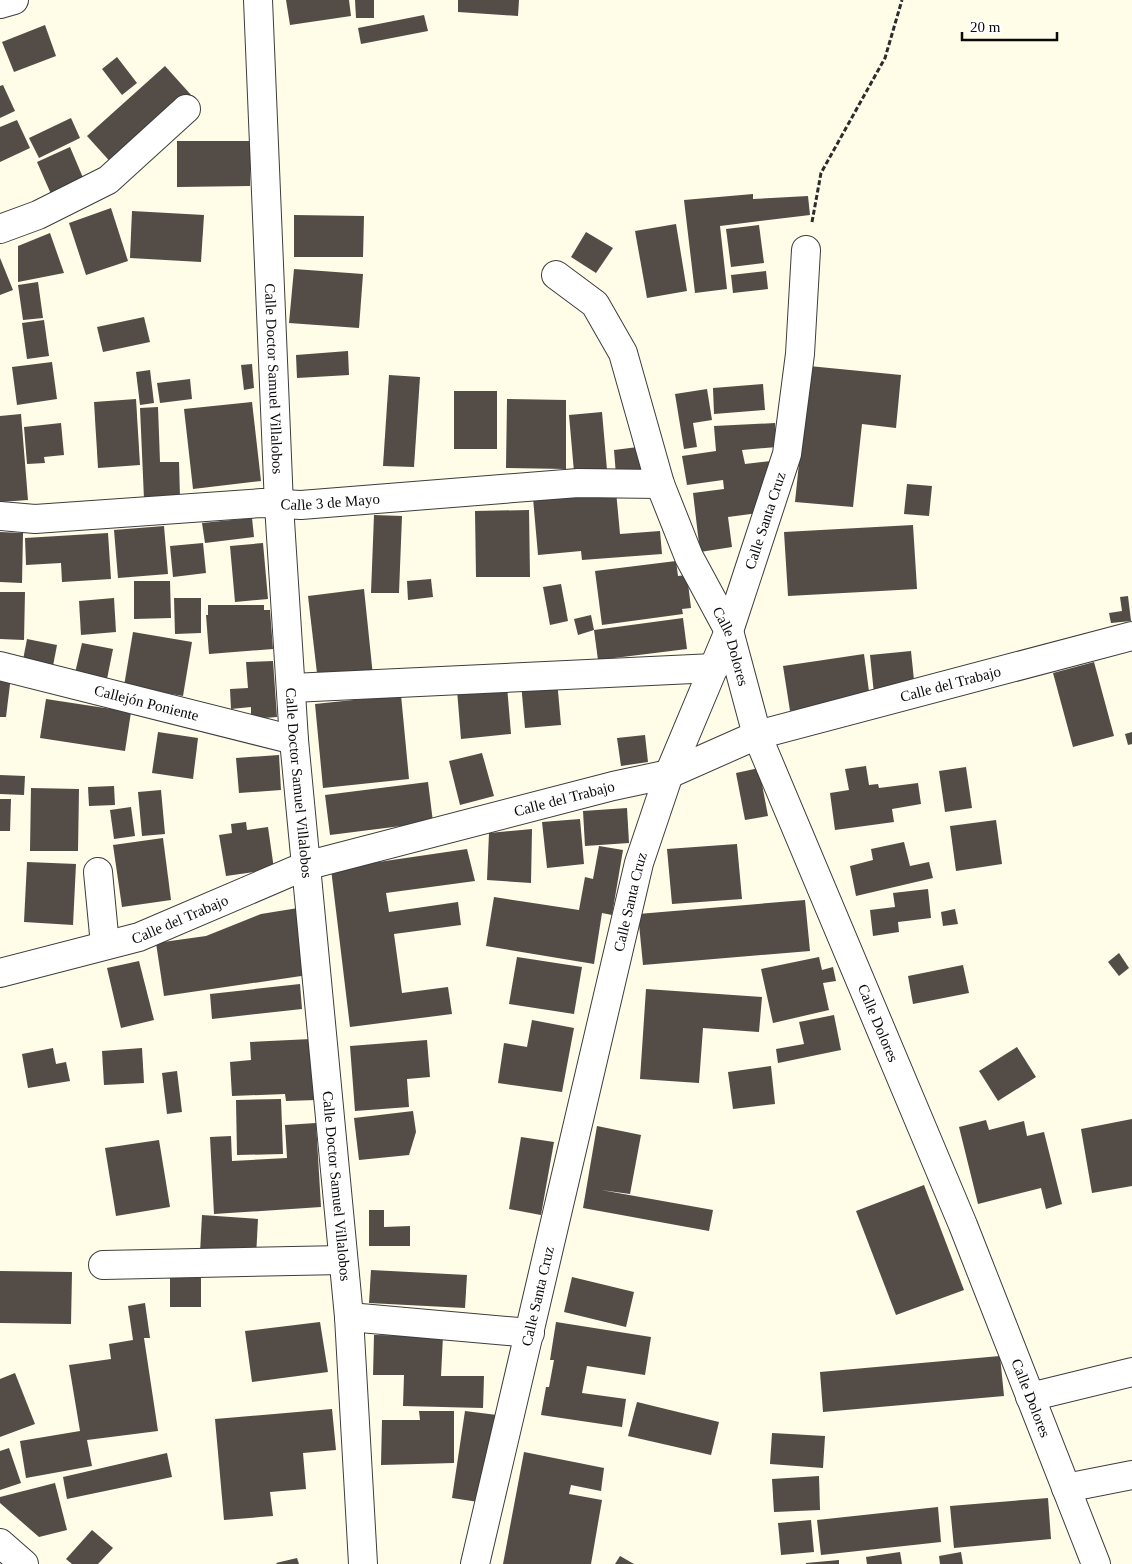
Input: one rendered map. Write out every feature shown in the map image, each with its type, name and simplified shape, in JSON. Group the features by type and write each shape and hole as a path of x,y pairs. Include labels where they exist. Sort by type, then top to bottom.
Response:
{"street":[{"path":"0,4 14,0"},
{"name":"Calle Doctor Samuel Villalobos","path":"259,8 279,505 294,740 349,1316 362,1564"},
{"path":"0,228 38,215 108,180 186,109"},
{"name":"Calle Santa Cruz","path":"475,1564 639,863 669,774 729,631 787,454 800,354 806,250"},
{"name":"Calle Dolores","path":"556,275 596,304 623,353 660,484 689,557 729,631 757,734 963,1225 1096,1564"},
{"name":"Calle 3 de Mayo","path":"0,516 35,519 262,503 300,505 578,483 660,484"},
{"name":"Calle del Trabajo","path":"0,973 139,937 305,866 613,786 669,774 757,734 1132,636"},
{"name":"Callejón Poniente","path":"0,666 294,740"},
{"path":"292,688 714,668"},
{"path":"98,872 105,945"},
{"path":"104,1265 343,1260"},
{"path":"349,1316 530,1333"},
{"path":"1030,1397 1132,1372"},
{"path":"1066,1488 1132,1475"},
{"path":"0,1543 24,1564"}],"path":[{"path":"806,250 821,173 885,58 902,0"}],"building":[{"path":"286,0 349,0 351,16 290,25"},
{"path":"355,0 374,0 374,18 356,18"},
{"path":"458,0 519,0 518,16 458,12"},
{"path":"424,15 428,31 361,44 358,28"},
{"path":"45,25 56,56 14,72 2,42"},
{"path":"117,57 137,83 122,95 102,69"},
{"path":"165,66 192,96 114,166 87,136"},
{"path":"3,85 15,111 0,118 0,86"},
{"path":"71,118 80,138 39,158 29,138"},
{"path":"17,120 30,148 0,162 0,127"},
{"path":"177,141 250,141 250,186 177,187"},
{"path":"70,147 84,180 51,194 37,162"},
{"path":"753,194 753,199 808,196 810,215 720,226 727,289 695,293 684,200"},
{"path":"111,208 128,261 86,275 69,223"},
{"path":"132,211 204,215 201,262 130,258"},
{"path":"294,215 364,216 363,257 294,257"},
{"path":"676,224 687,291 647,298 635,231"},
{"path":"759,225 764,263 731,267 726,229"},
{"path":"586,232 613,248 596,273 571,257"},
{"path":"50,233 64,273 18,282 18,246"},
{"path":"0,258 13,290 0,295"},
{"path":"294,269 363,274 359,328 289,323"},
{"path":"766,271 768,289 733,293 731,275"},
{"path":"38,282 43,318 23,320 18,285"},
{"path":"144,317 150,342 103,352 97,327"},
{"path":"44,320 49,356 27,359 22,323"},
{"path":"348,351 349,375 297,378 296,355"},
{"path":"52,362 57,399 17,405 12,367"},
{"path":"252,364 254,388 244,390 241,365"},
{"path":"809,366 901,375 896,428 862,424 853,507 795,502"},
{"path":"150,370 154,403 140,405 136,372"},
{"path":"389,375 420,377 414,467 383,466"},
{"path":"190,379 192,399 160,403 157,383"},
{"path":"763,384 765,410 714,414 713,388"},
{"path":"707,389 712,420 693,423 697,447 684,449 675,394"},
{"path":"454,391 497,391 497,449 454,449"},
{"path":"136,399 140,465 98,468 94,402"},
{"path":"507,399 566,400 566,469 506,468"},
{"path":"252,402 261,481 193,489 184,409"},
{"path":"158,407 160,462 179,462 180,497 144,499 140,408"},
{"path":"602,412 607,470 574,472 569,415"},
{"path":"21,414 28,500 0,502 0,416"},
{"path":"61,423 64,455 44,457 45,463 27,464 24,427"},
{"path":"775,423 777,447 742,450 745,464 771,461 766,512 728,517 732,547 700,552 693,493 724,489 723,480 687,485 682,456 716,451 714,426"},
{"path":"646,446 648,472 616,475 614,450"},
{"path":"907,484 932,486 929,516 904,514"},
{"path":"616,491 620,534 660,531 662,554 582,560 581,551 538,555 533,498"},
{"path":"529,510 530,577 476,577 475,511"},
{"path":"374,515 402,516 399,593 371,593"},
{"path":"252,518 254,537 205,543 202,523"},
{"path":"913,525 917,589 788,596 784,532"},
{"path":"164,526 168,574 118,578 114,530"},
{"path":"0,532 23,533 22,583 0,582"},
{"path":"108,533 111,579 62,582 61,563 26,565 25,538"},
{"path":"203,543 206,573 173,577 170,546"},
{"path":"263,543 268,599 235,602 230,546"},
{"path":"676,561 678,576 687,575 691,608 682,609 683,614 602,625 595,571"},
{"path":"431,579 433,597 408,600 407,581"},
{"path":"134,581 170,581 171,618 134,619"},
{"path":"561,584 568,621 550,625 543,587"},
{"path":"364,589 373,676 318,682 308,596"},
{"path":"0,592 25,592 24,640 0,639"},
{"path":"1128,596 1131,621 1111,623 1109,613 1122,611 1120,597"},
{"path":"114,598 116,632 81,635 79,601"},
{"path":"174,598 201,598 201,633 175,634"},
{"path":"208,605 264,605 264,610 270,610 273,649 209,654 206,615 208,615"},
{"path":"591,615 594,630 578,635 574,619"},
{"path":"683,618 687,649 598,660 594,630"},
{"path":"133,632 192,642 183,696 124,686"},
{"path":"27,639 57,645 53,666 23,660"},
{"path":"82,643 113,649 107,679 75,673"},
{"path":"911,651 915,690 874,694 870,655"},
{"path":"864,654 870,699 790,711 783,666"},
{"path":"273,661 277,717 251,719 251,707 231,709 230,689 248,688 246,662"},
{"path":"1094,662 1114,736 1073,747 1053,673"},
{"path":"0,675 11,676 6,717 0,717"},
{"path":"557,680 561,725 525,728 521,683"},
{"path":"507,686 511,734 461,739 457,690"},
{"path":"401,695 409,779 323,788 315,704"},
{"path":"46,699 131,712 125,751 40,738"},
{"path":"158,732 198,738 193,779 152,773"},
{"path":"1132,732 1132,744 1128,745 1125,734"},
{"path":"645,735 648,762 621,766 617,738"},
{"path":"482,753 494,796 460,805 449,761"},
{"path":"279,755 281,790 239,793 236,758"},
{"path":"866,766 869,785 878,784 879,788 918,783 921,804 892,809 894,822 835,830 830,793 849,790 845,769"},
{"path":"966,767 972,808 945,812 939,771"},
{"path":"759,768 768,816 745,820 736,773"},
{"path":"0,775 25,776 24,795 0,794"},
{"path":"428,782 433,822 330,835 325,795"},
{"path":"114,786 115,805 89,806 88,787"},
{"path":"31,788 79,789 78,851 30,851"},
{"path":"161,790 165,834 142,836 138,792"},
{"path":"0,799 11,799 10,831 0,831"},
{"path":"131,807 135,836 114,839 110,810"},
{"path":"627,808 629,843 585,846 583,811"},
{"path":"580,819 584,864 547,868 542,822"},
{"path":"996,820 1002,864 956,871 950,826"},
{"path":"246,822 247,830 268,827 274,869 226,876 219,835 232,833 231,824"},
{"path":"532,829 531,883 487,880 489,833"},
{"path":"163,838 171,900 122,907 113,845"},
{"path":"904,842 910,866 929,862 933,878 856,896 850,866 873,860 871,849"},
{"path":"737,844 742,899 672,904 667,849"},
{"path":"599,846 623,850 612,915 602,913 594,964 486,946 494,897 579,910 585,877 593,879"},
{"path":"467,849 475,881 386,893 389,912 458,902 461,925 394,934 402,993 448,987 452,1014 350,1027 331,869"},
{"path":"27,862 76,864 73,925 24,922"},
{"path":"928,889 931,918 898,922 899,932 873,936 870,910 895,907 893,893"},
{"path":"805,900 810,951 643,965 638,914"},
{"path":"298,908 308,975 164,996 156,943 206,936 261,914"},
{"path":"955,909 958,924 943,926 941,912"},
{"path":"1119,953 1129,968 1119,976 1108,962"},
{"path":"517,957 582,967 574,1014 509,1004"},
{"path":"819,957 822,970 833,967 836,981 823,983 829,1010 773,1023 761,969"},
{"path":"139,961 154,1020 121,1028 107,968"},
{"path":"963,965 969,993 913,1004 908,976"},
{"path":"300,984 302,1009 212,1019 210,994"},
{"path":"646,989 762,997 759,1032 703,1028 699,1083 640,1079"},
{"path":"834,1015 841,1050 778,1063 776,1049 804,1044 799,1022"},
{"path":"532,1020 574,1028 562,1092 498,1083 504,1043 527,1047"},
{"path":"311,1039 316,1100 286,1101 285,1094 232,1096 230,1062 251,1060 250,1042"},
{"path":"427,1040 430,1077 407,1079 409,1107 355,1111 350,1046"},
{"path":"1017,1047 1036,1077 998,1101 979,1071"},
{"path":"53,1048 56,1064 66,1062 70,1081 28,1088 22,1054"},
{"path":"142,1048 144,1083 104,1085 102,1051"},
{"path":"771,1066 775,1104 733,1109 728,1072"},
{"path":"177,1071 182,1112 167,1114 162,1073"},
{"path":"281,1099 283,1154 237,1155 236,1100"},
{"path":"413,1111 416,1132 409,1155 359,1160 354,1118"},
{"path":"1132,1119 1132,1186 1092,1193 1081,1129"},
{"path":"986,1120 989,1130 1024,1121 1027,1136 1044,1132 1062,1204 1046,1209 1041,1188 978,1204 959,1127"},
{"path":"316,1123 321,1207 214,1214 210,1137 231,1136 232,1161 287,1158 285,1125"},
{"path":"597,1126 641,1135 630,1194 601,1190 713,1210 709,1231 583,1208"},
{"path":"521,1137 554,1142 541,1215 509,1209"},
{"path":"159,1140 170,1207 116,1216 105,1148"},
{"path":"924,1185 964,1290 896,1315 856,1211"},
{"path":"369,1210 384,1210 384,1227 410,1226 410,1246 369,1246"},
{"path":"202,1215 258,1219 256,1257 200,1253"},
{"path":"371,1270 467,1275 465,1308 369,1303"},
{"path":"0,1271 72,1272 71,1324 0,1323"},
{"path":"572,1277 634,1292 626,1327 564,1312"},
{"path":"170,1278 201,1278 201,1307 170,1307"},
{"path":"145,1303 150,1338 144,1338 158,1431 87,1440 92,1466 26,1478 20,1441 80,1431 69,1365 111,1359 109,1344 133,1340 128,1306"},
{"path":"320,1322 328,1372 252,1382 245,1331"},
{"path":"556,1322 651,1337 645,1375 587,1366 582,1393 626,1399 622,1427 541,1415 546,1387 549,1387 554,1360 550,1360"},
{"path":"374,1335 443,1336 441,1376 484,1376 483,1408 403,1406 404,1375 373,1375"},
{"path":"1000,1356 1004,1396 823,1412 820,1372"},
{"path":"15,1373 35,1424 0,1437 0,1379"},
{"path":"637,1402 719,1422 711,1455 628,1436"},
{"path":"332,1409 336,1450 303,1453 306,1489 270,1492 273,1516 224,1520 215,1419"},
{"path":"419,1411 454,1411 454,1463 381,1465 382,1420 420,1420"},
{"path":"465,1411 497,1415 485,1503 452,1498"},
{"path":"772,1433 825,1436 823,1468 770,1464"},
{"path":"9,1448 21,1483 0,1490 0,1451"},
{"path":"524,1452 604,1468 601,1491 571,1485 569,1494 602,1500 591,1564 503,1564"},
{"path":"167,1453 172,1477 67,1499 63,1477"},
{"path":"819,1476 820,1510 774,1512 772,1479"},
{"path":"55,1483 67,1530 39,1537 0,1503 0,1497"},
{"path":"1048,1498 1051,1539 954,1548 950,1506"},
{"path":"938,1507 941,1542 821,1555 817,1520"},
{"path":"811,1520 814,1552 781,1555 778,1523"},
{"path":"92,1530 113,1548 98,1564 72,1564 66,1559"},
{"path":"900,1552 902,1564 867,1564 866,1557"},
{"path":"961,1552 963,1564 940,1564 939,1556"},
{"path":"620,1556 634,1564 615,1564"},
{"path":"297,1558 299,1564 276,1563"},
{"path":"839,1560 839,1564 806,1564 806,1563"}]}
